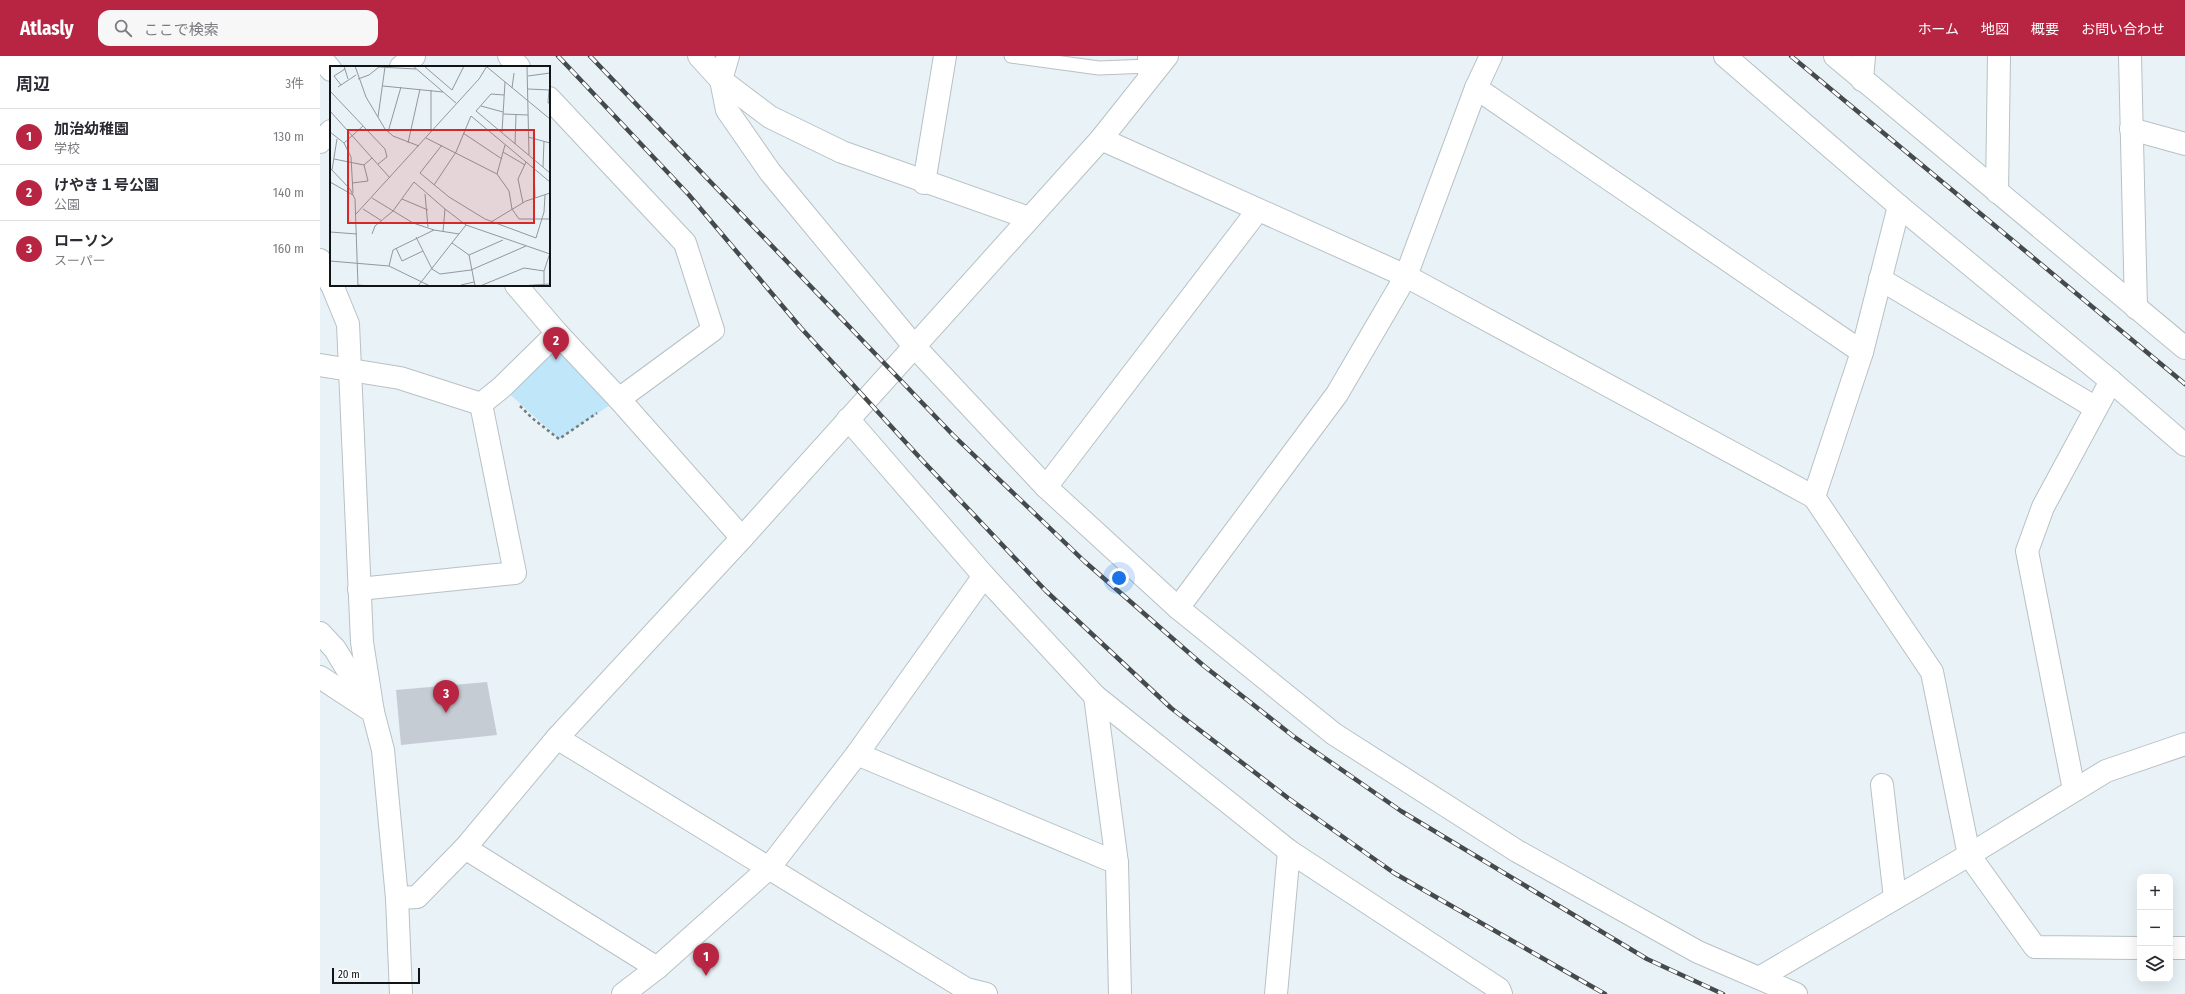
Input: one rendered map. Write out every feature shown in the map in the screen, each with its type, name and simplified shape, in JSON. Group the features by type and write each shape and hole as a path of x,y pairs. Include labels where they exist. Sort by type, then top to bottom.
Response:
{"street":[{"path":"403,66 414,56"},
{"path":"509,56 518,66"},
{"path":"699,56 721,80 770,117 842,152 924,183 1029,218"},
{"path":"728,56 721,80 727,110 770,172 914,346 1046,488 1178,608 1334,734 1517,851 1698,952 1796,994"},
{"path":"924,183 945,56"},
{"path":"1178,608 1337,394 1406,276 1476,88 1491,56"},
{"path":"1725,56 1899,206 2111,381 2185,445"},
{"path":"1835,56 2185,348"},
{"path":"1862,80 1864,56"},
{"path":"1998,192 1999,56"},
{"path":"2130,56 2136,308"},
{"path":"320,57 330,69"},
{"path":"397,898 417,897 465,848 557,738 742,538 1100,139 1154,64"},
{"path":"1476,88 1862,352"},
{"path":"550,99 685,243 713,330 619,399"},
{"path":"2131,129 2185,144"},
{"path":"320,142 330,132"},
{"path":"1100,139 1406,276 1814,497 1932,672 1970,855 2035,948 2137,948"},
{"path":"1814,497 1862,352 1899,206"},
{"path":"1046,488 1258,210"},
{"path":"320,260 330,282"},
{"path":"1880,279 2096,408"},
{"path":"332,286 348,324 362,642 373,712 383,750 397,898 401,994"},
{"path":"517,286 557,333 619,399 742,538"},
{"path":"481,404 502,387 557,333"},
{"path":"320,364 400,378 481,404"},
{"path":"2074,790 2027,551 2043,507 2111,381"},
{"path":"360,589 515,573 481,404"},
{"path":"848,419 984,576 1095,696 1289,851 1499,989 1500,994"},
{"path":"623,994 657,968 769,868 857,754 984,576"},
{"path":"320,633 335,649 373,712"},
{"path":"320,677 373,712"},
{"path":"1095,696 1117,863 1120,994"},
{"path":"557,738 966,989 986,994"},
{"path":"1759,978 1970,855 2106,771 2185,744"},
{"path":"857,754 1117,863"},
{"path":"1882,786 1895,898"},
{"path":"465,848 657,968"},
{"path":"1276,994 1289,851"},
{"path":"2173,948 2185,948"}],"lane":[{"path":"1011,56 1098,68 1154,64"}],"path":[{"path":"502,387 532,418 559,439 619,399"}],"shaded area":[{"path":"557,333 619,399 559,439 502,387"}],"building":[{"path":"487,682 497,735 401,745 396,690"}],"railway":[{"path":"558,56 689,195 801,328 921,459 1046,591 1171,708 1288,798 1394,873 1605,994"},
{"path":"590,56 953,435 1084,561 1204,666 1293,736 1401,811 1647,959 1723,994"},
{"path":"1791,56 2185,384"}],"place":[{"name":"けやき１号公園","path":"556,360"},
{"name":"ローソン","path":"446,713"},
{"name":"加治幼稚園","path":"706,976"}]}
